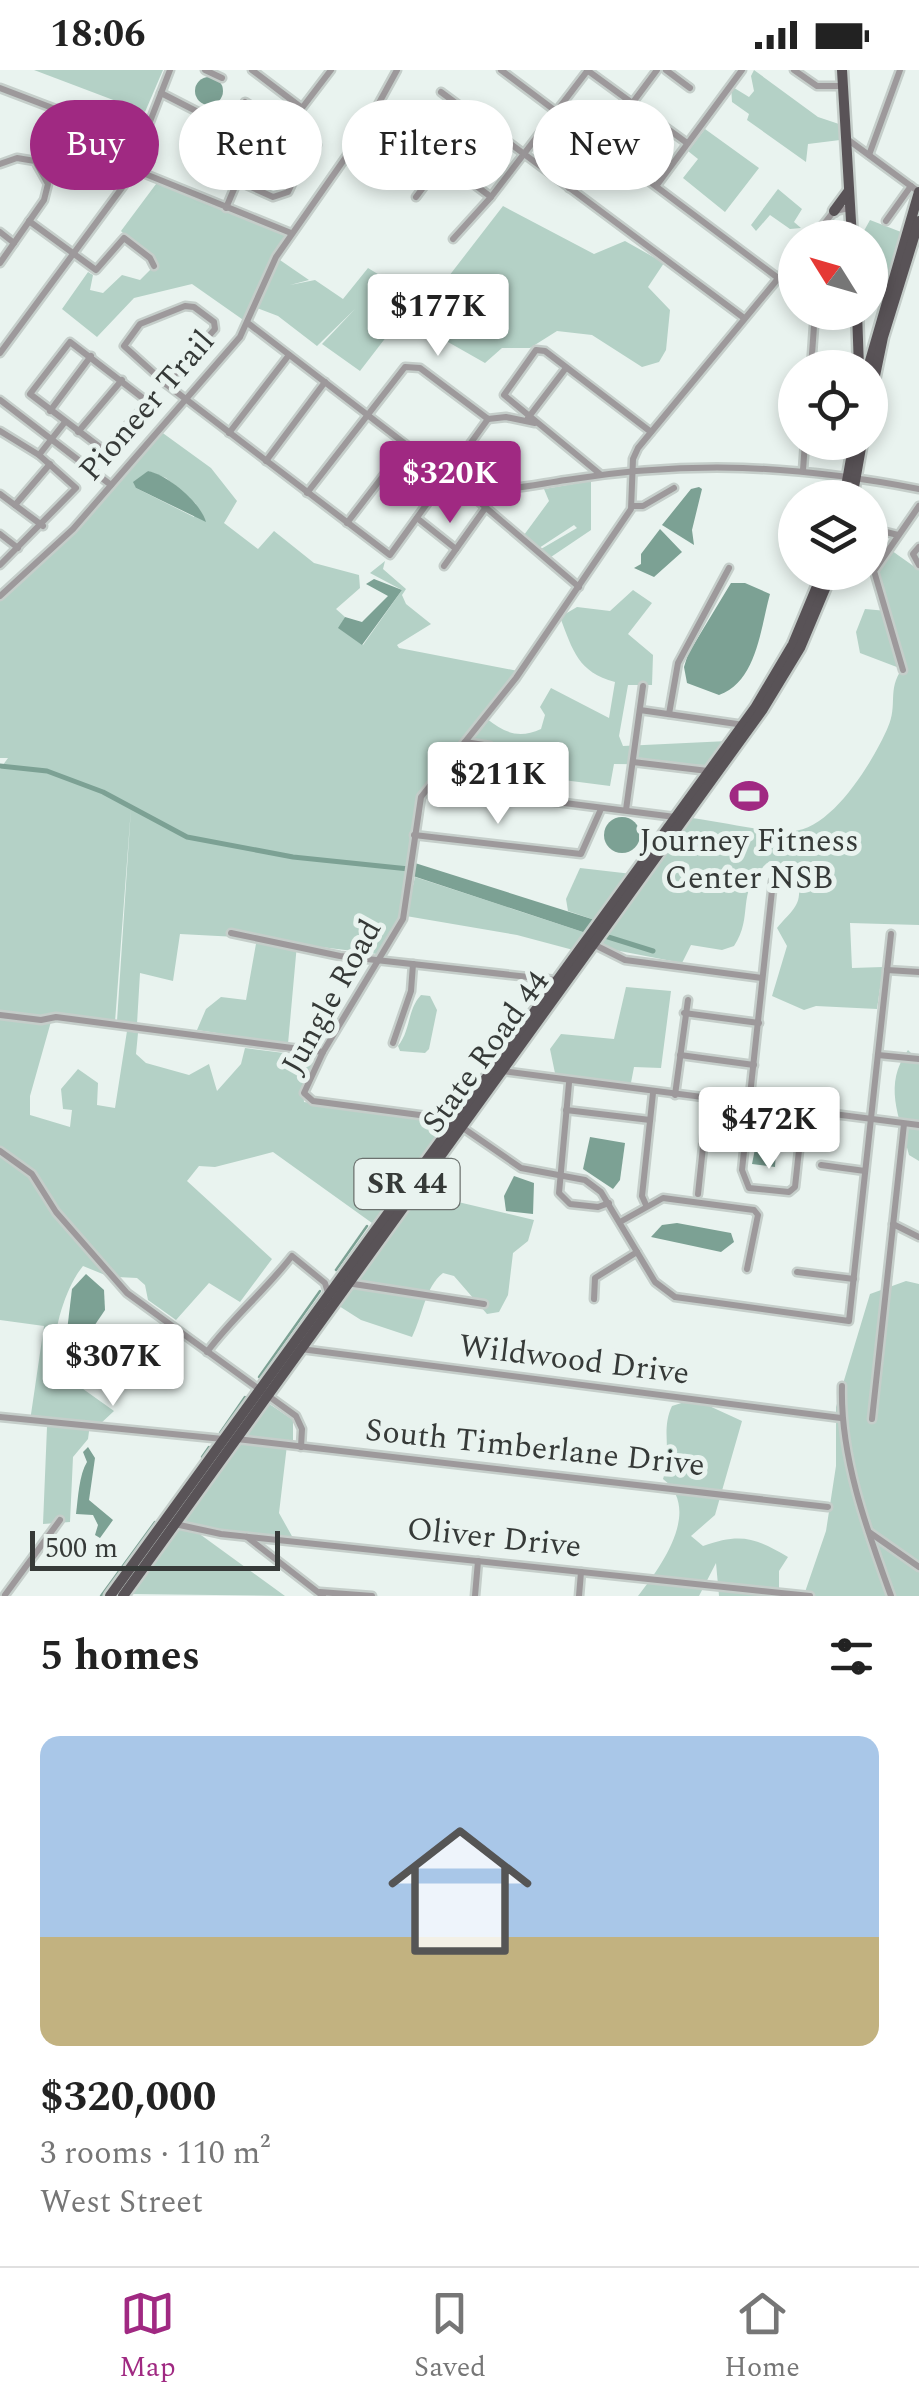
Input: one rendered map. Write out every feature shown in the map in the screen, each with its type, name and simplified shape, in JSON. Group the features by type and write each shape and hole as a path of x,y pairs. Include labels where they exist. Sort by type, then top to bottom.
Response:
{"main road":[{"path":"842,70 851,220"},
{"path":"880,350 915,189"},
{"path":"845,220 832,213 848,191"},
{"path":"909,253 919,210"},
{"path":"874,350 919,221"},
{"path":"852,480 853,460"},
{"path":"851,480 857,460"},
{"name":"State Road 44","path":"796,646 819,590"},
{"name":"State Road 44","path":"262,1393 301,1347 746,727 812,623 821,590"},
{"name":"State Road 44","path":"677,822 709,771 746,727"},
{"name":"State Road 44","path":"122,1596 330,1289 380,1220 459,1124"},
{"path":"301,1347 336,1293 330,1289"},
{"name":"State Road 44","path":"110,1596 170,1522 194,1478 229,1439"}],"street":[{"path":"158,100 170,70"},
{"path":"205,70 222,78"},
{"path":"252,70 302,108 327,71"},
{"path":"381,100 398,70"},
{"path":"501,70 511,73 542,100"},
{"path":"565,100 587,70 628,100"},
{"path":"634,100 657,70"},
{"path":"666,70 690,88"},
{"path":"674,162 742,70"},
{"path":"794,70 816,86 843,86"},
{"path":"869,155 900,70"},
{"path":"0,88 32,100"},
{"path":"441,92 533,161"},
{"path":"161,93 179,102"},
{"path":"674,134 687,144"},
{"path":"846,138 915,189 887,220"},
{"path":"453,238 533,142"},
{"path":"0,164 27,158 44,171 48,191 0,263"},
{"path":"249,324 291,233 342,158"},
{"path":"159,181 291,233"},
{"path":"0,354 119,190"},
{"path":"226,208 233,190"},
{"path":"262,190 282,196 287,190"},
{"path":"416,197 421,190"},
{"path":"482,190 491,197"},
{"path":"572,190 744,318"},
{"path":"661,190 778,278 635,454 632,506 643,506 674,488"},
{"path":"827,220 832,213 850,208"},
{"path":"29,222 73,255 101,268 124,238 150,258 154,266"},
{"path":"0,232 14,243"},
{"path":"166,384 215,329 214,322 192,306 140,324 124,346 166,384 390,555 488,420"},
{"name":"Pioneer Trail","path":"0,596 73,528 249,324 446,476 468,488 495,491 682,465 803,470 919,489"},
{"path":"74,342 92,356 148,406 108,450 32,396 31,389 66,344 74,342"},
{"path":"600,474 527,419 504,396 540,349 651,432"},
{"path":"229,433 289,355"},
{"path":"50,410 92,356"},
{"path":"307,493 399,370 408,366 422,369 488,420 527,419"},
{"path":"527,419 566,368"},
{"path":"78,432 122,380"},
{"path":"266,462 325,382"},
{"path":"0,400 111,484"},
{"path":"40,455 65,422"},
{"path":"0,431 4,429 40,455 76,488 0,564"},
{"path":"347,523 406,446"},
{"path":"803,470 804,460"},
{"path":"15,505 50,464"},
{"path":"468,488 579,587"},
{"path":"0,494 42,526"},
{"name":"Jungle Road","path":"459,1124 310,1100 304,1089 322,1052 382,960 403,920 418,804 579,587 632,506"},
{"path":"903,670 874,570 919,506"},
{"path":"444,566 486,507"},
{"path":"417,518 456,549"},
{"path":"888,532 898,535"},
{"path":"0,534 18,548"},
{"path":"919,547 913,554 919,565"},
{"path":"669,714 678,663 729,568"},
{"path":"626,810 644,686"},
{"path":"640,710 746,727"},
{"path":"465,742 490,746"},
{"path":"633,762 709,771"},
{"path":"429,786 626,810 677,822"},
{"path":"414,835 582,854 601,809"},
{"path":"773,882 742,1170 749,1188 793,1190 803,1113"},
{"path":"231,933 382,960 562,984"},
{"path":"459,1124 522,1168 585,1180 609,1204 655,1282 674,1297 849,1321 891,934"},
{"path":"591,943 625,960 762,978"},
{"path":"393,1043 411,991 413,964"},
{"path":"887,970 919,972"},
{"path":"675,1096 688,1000"},
{"path":"684,1014 759,1023"},
{"path":"0,1015 41,1020 56,1017 322,1052"},
{"path":"878,1054 919,1059"},
{"path":"680,1056 754,1064"},
{"path":"500,1069 569,1082 919,1125"},
{"path":"569,1082 559,1192 566,1202 598,1207 609,1204"},
{"path":"646,1205 642,1196 653,1093"},
{"path":"698,1194 708,1100"},
{"path":"566,1110 650,1120"},
{"path":"872,1419 904,1124"},
{"path":"0,1151 32,1174 56,1212 113,1278 286,1409 301,1424 301,1447"},
{"path":"821,1165 865,1171"},
{"path":"620,1222 663,1198 756,1211 756,1244 748,1268"},
{"path":"380,1220 346,1272 347,1283 484,1304"},
{"path":"893,1224 919,1237"},
{"path":"594,1298 595,1278 637,1252"},
{"path":"207,1352 237,1312 266,1291 292,1256 330,1289"},
{"path":"797,1272 854,1279"},
{"name":"Wildwood Drive","path":"301,1347 841,1418"},
{"path":"842,1386 841,1418 868,1531 891,1596"},
{"name":"South Timberlane Drive","path":"0,1416 828,1506"},
{"path":"4,1594 60,1520"},
{"name":"Oliver Drive","path":"170,1522 246,1536 810,1596"},
{"path":"868,1531 919,1567"},
{"path":"246,1536 321,1594 372,1596"},
{"path":"474,1596 478,1561"},
{"path":"578,1596 582,1572"}],"shaded area":[{"path":"34,70 163,70 150,100 113,100"},
{"path":"754,70 818,117 839,124 840,140 808,144 806,162 747,120 749,114 732,102 731,86 749,97 754,91"},
{"path":"204,78 214,78 222,86 220,100 198,100 196,96 196,86"},
{"path":"705,129 759,168 725,212 683,178 698,159 688,151"},
{"path":"159,180 291,233 277,258 309,280 290,285 315,280 343,299 368,268 422,301 432,298 503,206 594,254 625,241 664,263 648,287 670,310 666,350 659,362 642,367 592,335 557,331 530,348 502,348 485,363 411,321 400,319 360,371 322,344 355,309 317,346 278,316 257,308 249,324 192,284 134,298 97,337 62,309 88,272 93,275 90,290 103,293 122,275 140,280 154,266 121,231 152,190 159,190"},
{"path":"778,189 802,209 795,220 778,221 770,215 756,231 751,225"},
{"path":"888,227 901,232 888,282"},
{"path":"160,431 211,468 237,501 224,523 258,549 274,531 314,563 359,575 360,588 336,609 345,617 339,628 363,645 402,590 370,573 385,561 383,569 406,589 402,595 406,604 431,624 397,645 399,648 518,671 419,796 402,916 377,954 297,944 288,1044 197,1030 206,1009 221,997 246,1000 257,938 180,934 173,981 140,973 137,1024 117,1021 131,808 115,1022 52,1018 30,1096 30,1115 70,1127 72,1110 63,1109 61,1089 78,1069 98,1083 97,1105 115,1108 127,1031 138,1033 136,1054 146,1063 189,1075 209,1064 217,1091 241,1064 245,1048 316,1057 303,1088 304,1102 450,1121 372,1223 273,1152 215,1167 199,1166 187,1181 272,1259 240,1302 209,1283 176,1320 148,1300 145,1285 137,1278 117,1277 108,1269 58,1211 34,1173 0,1149 0,769 8,758 0,758 0,598 75,530","holes":["148,471 166,478 196,504 194,517 136,488"]},
{"path":"148,471 183,491 206,522 136,488 133,482"},
{"path":"591,481 591,530 548,559 541,549 577,528 574,525 539,548 524,535 549,501 544,489"},
{"path":"691,489 702,489 692,530 694,545 662,525"},
{"path":"660,529 682,552 654,577 634,568 641,564 641,554"},
{"path":"888,548 919,570 919,925 850,923 852,968 883,967 877,1009 816,1006 804,1010 772,996 787,946 777,928 796,906 799,886 797,876 767,863 751,885 734,946 722,950 691,945 682,963 599,947 692,818 792,831 822,819 850,791 888,727 895,684 902,669 860,653 856,632 865,609 887,611 880,590 888,590"},
{"path":"374,579 402,590 362,645 338,628 345,617 362,622 388,596 366,584"},
{"path":"731,583 745,583 770,594 749,666 732,688 719,695 687,683 684,667"},
{"path":"633,590 652,603 628,634 653,655 652,685 628,685 619,736 623,746 728,741 711,765 614,764 610,786 509,773 506,746 468,740 486,718 512,733 541,729 545,715 540,707 551,688 609,718 615,682 593,672 578,658 560,617 577,607 610,611"},
{"path":"622,817 634,823 640,835 634,847 622,853 610,847 604,835 610,823"},
{"path":"415,863 598,921 589,934 413,876"},
{"path":"580,868 632,874 598,921 568,911 566,899"},
{"path":"415,877 589,934 577,951 517,935 406,916"},
{"path":"626,987 671,991 661,1068 634,1067 630,1088 556,1078 550,1049 561,1034 614,1039"},
{"path":"421,995 430,996 437,1010 429,1049 425,1053 400,1051 398,1046"},
{"path":"908,1050 919,1061 919,1161 909,1155 895,1101 896,1076"},
{"path":"778,1119 775,1167 752,1164 756,1144 769,1144 771,1121"},
{"path":"590,1137 625,1143 620,1180 613,1189 583,1169"},
{"path":"0,1153 23,1168 110,1277 83,1266 64,1301 57,1329 55,1369 114,1411 99,1425 90,1424 88,1439 73,1457 70,1522 43,1524 47,1427 30,1421 44,1326 0,1320"},
{"path":"514,1176 534,1183 533,1214 506,1211 504,1196"},
{"path":"420,1193 534,1220 528,1241 513,1253 508,1295 499,1312 487,1314 454,1276 443,1273 428,1294 412,1337 361,1320 339,1306"},
{"path":"677,1223 731,1233 734,1242 721,1252 651,1237 662,1225"},
{"path":"86,1274 104,1290 105,1310 69,1363 64,1356 72,1289"},
{"path":"906,1281 919,1284 919,1596 719,1596 716,1563 699,1596 638,1596 666,1555 678,1522 679,1506 663,1479 669,1415 672,1406 694,1399 742,1421 715,1515 691,1536 703,1546 737,1538 766,1545 788,1557 779,1571 779,1593 805,1592 826,1531 836,1466 836,1407 870,1294"},
{"path":"268,1403 293,1420 293,1445 287,1445 279,1513 293,1538 201,1535 285,1596 132,1594"},
{"path":"88,1447 95,1458 89,1500 113,1520 100,1538 95,1535 98,1525 93,1515 76,1514 87,1462 83,1452"}],"waterway":[{"path":"0,766 47,771 103,792 187,837 293,857 409,869"},
{"path":"605,936 653,951"},
{"path":"336,1270 367,1226"},
{"path":"259,1377 320,1291"},
{"path":"220,1433 245,1397"},
{"path":"202,1457 209,1447"},
{"path":"101,1596 155,1522"}],"place":[{"name":"Journey Fitness Center NSB","path":"749,796"}]}
